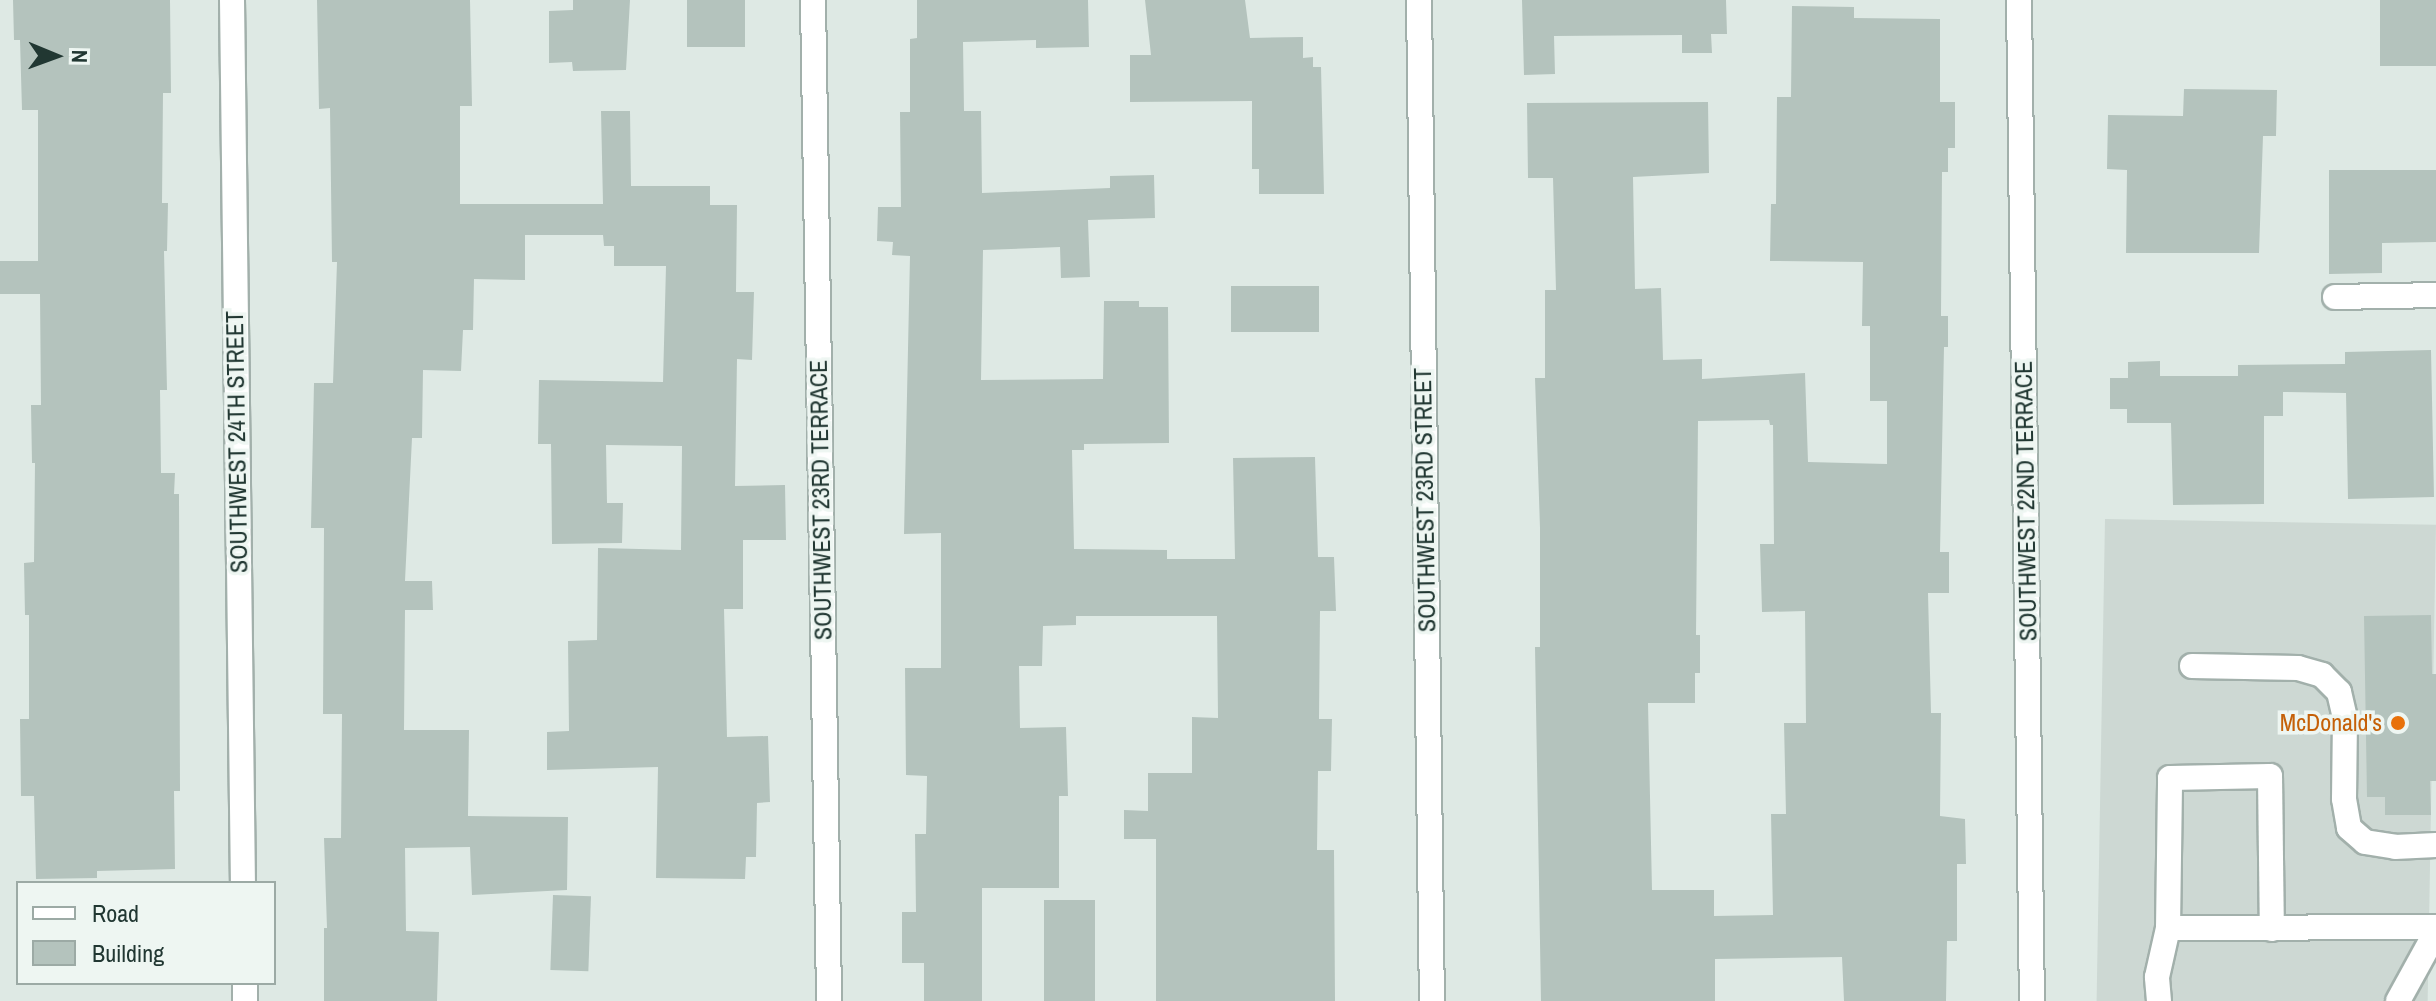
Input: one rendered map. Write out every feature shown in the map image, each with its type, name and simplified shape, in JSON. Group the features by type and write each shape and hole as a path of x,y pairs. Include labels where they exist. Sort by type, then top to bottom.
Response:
{"street":[{"name":"SOUTHWEST 24TH STREET","path":"232,0 243,881"},
{"name":"SOUTHWEST 23RD TERRACE","path":"813,0 829,1001"},
{"name":"SOUTHWEST 23RD STREET","path":"1419,0 1432,1001"},
{"name":"SOUTHWEST 22ND TERRACE","path":"2019,0 2032,1001"},
{"path":"2335,297 2436,295"},
{"path":"2192,666 2298,668 2322,675 2339,692 2345,718 2344,799 2349,828 2365,842 2395,847 2436,845"},
{"path":"2159,1001 2157,977 2168,928 2170,778 2270,776 2272,929"},
{"path":"2168,928 2436,929 2398,1001"}],"shaded area":[{"path":"2105,519 2436,525 2428,1001 2097,1001"}],"building":[{"path":"13,0 170,0 171,93 163,93 162,203 168,203 167,251 164,251 167,390 160,390 161,473 175,473 174,494 179,494 180,791 174,791 175,869 97,871 97,878 36,879 34,796 21,796 20,719 29,719 29,615 25,615 24,563 34,562 35,463 32,463 31,405 41,405 40,294 0,294 0,261 38,261 38,110 22,110 20,40 14,40"},
{"path":"317,0 470,0 472,106 460,106 460,204 603,204 601,111 630,111 631,186 710,186 710,205 737,205 736,292 754,292 752,360 737,359 735,486 785,485 786,540 743,540 743,609 724,609 727,737 768,736 770,802 757,803 756,857 746,857 745,879 656,878 658,767 547,770 547,732 569,731 568,641 597,640 598,548 681,550 682,446 606,445 607,503 623,503 622,543 552,544 551,444 538,444 539,380 663,382 666,266 614,266 614,246 604,246 603,235 525,235 525,280 474,279 473,330 463,330 461,371 423,370 422,438 412,438 405,581 432,581 433,610 405,610 404,730 469,730 468,816 568,817 567,890 472,895 470,847 405,848 406,931 439,932 437,1001 324,1001 324,928 327,928 324,838 341,838 342,714 323,714 324,528 311,528 314,383 333,383 337,262 332,262 330,108 319,109"},
{"path":"573,0 630,0 626,70 573,71 572,62 549,63 549,11 573,10"},
{"path":"687,0 745,0 745,47 687,47"},
{"path":"917,0 1088,0 1089,47 1036,48 1036,40 963,42 964,111 981,111 982,193 1110,188 1110,176 1154,175 1155,218 1088,220 1090,277 1061,278 1060,247 983,250 981,380 1103,379 1104,301 1139,301 1139,307 1168,307 1169,443 1084,444 1084,450 1072,450 1074,549 1167,550 1167,559 1235,559 1233,458 1315,457 1318,557 1334,557 1336,611 1320,611 1319,719 1332,719 1331,771 1318,771 1317,850 1334,850 1335,1001 1156,1001 1156,839 1124,839 1124,810 1148,811 1148,773 1192,773 1192,717 1218,718 1217,616 1076,616 1076,625 1043,626 1042,666 1019,666 1020,728 1066,727 1068,796 1059,796 1059,888 982,888 982,1001 924,1001 924,963 902,963 902,912 916,912 915,834 926,834 927,776 906,775 905,668 941,668 941,533 904,534 910,256 892,255 893,242 877,241 878,207 901,207 900,112 910,112 910,39 917,38"},
{"path":"1145,0 1245,0 1250,38 1303,37 1303,58 1313,57 1313,67 1321,67 1324,194 1259,194 1259,169 1252,169 1252,101 1130,102 1130,55 1151,55"},
{"path":"1522,0 1726,0 1727,34 1711,34 1712,53 1682,53 1682,35 1554,36 1555,74 1524,75"},
{"path":"2380,0 2436,0 2436,66 2380,66"},
{"path":"1792,6 1854,7 1854,18 1940,19 1940,102 1955,102 1955,148 1948,148 1948,172 1942,172 1941,316 1948,316 1948,347 1944,347 1940,552 1949,552 1949,593 1928,593 1931,713 1941,713 1940,816 1965,819 1966,864 1957,864 1957,941 1947,941 1946,1001 1844,1001 1842,957 1715,959 1715,1001 1541,1001 1535,647 1540,647 1540,528 1535,378 1545,378 1545,290 1556,290 1553,178 1528,178 1527,103 1708,102 1709,173 1633,177 1635,289 1661,288 1663,360 1702,359 1702,379 1805,373 1808,462 1887,464 1887,401 1870,401 1870,326 1862,326 1863,262 1770,261 1771,204 1776,204 1777,97 1791,97","holes":["1769,420 1773,425 1774,544 1760,544 1762,612 1805,611 1806,723 1784,723 1786,814 1771,814 1773,915 1714,916 1714,890 1652,890 1648,703 1695,703 1695,673 1700,673 1700,635 1696,635 1698,421"]},
{"path":"2184,89 2277,90 2276,136 2263,136 2259,253 2126,253 2127,170 2107,169 2108,115 2183,116"},
{"path":"2329,170 2436,170 2436,242 2382,243 2382,273 2329,274"},
{"path":"1231,286 1319,286 1319,332 1231,332"},
{"path":"2431,350 2434,497 2348,499 2346,393 2283,392 2283,416 2264,416 2264,504 2173,505 2171,423 2127,423 2127,409 2110,409 2110,378 2128,378 2128,362 2160,361 2160,376 2238,376 2238,365 2345,364 2345,352"},
{"name":"McDonald's","path":"2431,615 2432,674 2436,674 2436,781 2430,781 2431,815 2385,815 2385,797 2367,797 2364,616"},
{"path":"553,895 591,896 588,971 550,970"},
{"path":"1044,900 1095,900 1095,1001 1044,1001"}],"place":[{"name":"McDonald's","path":"2398,723"}]}
